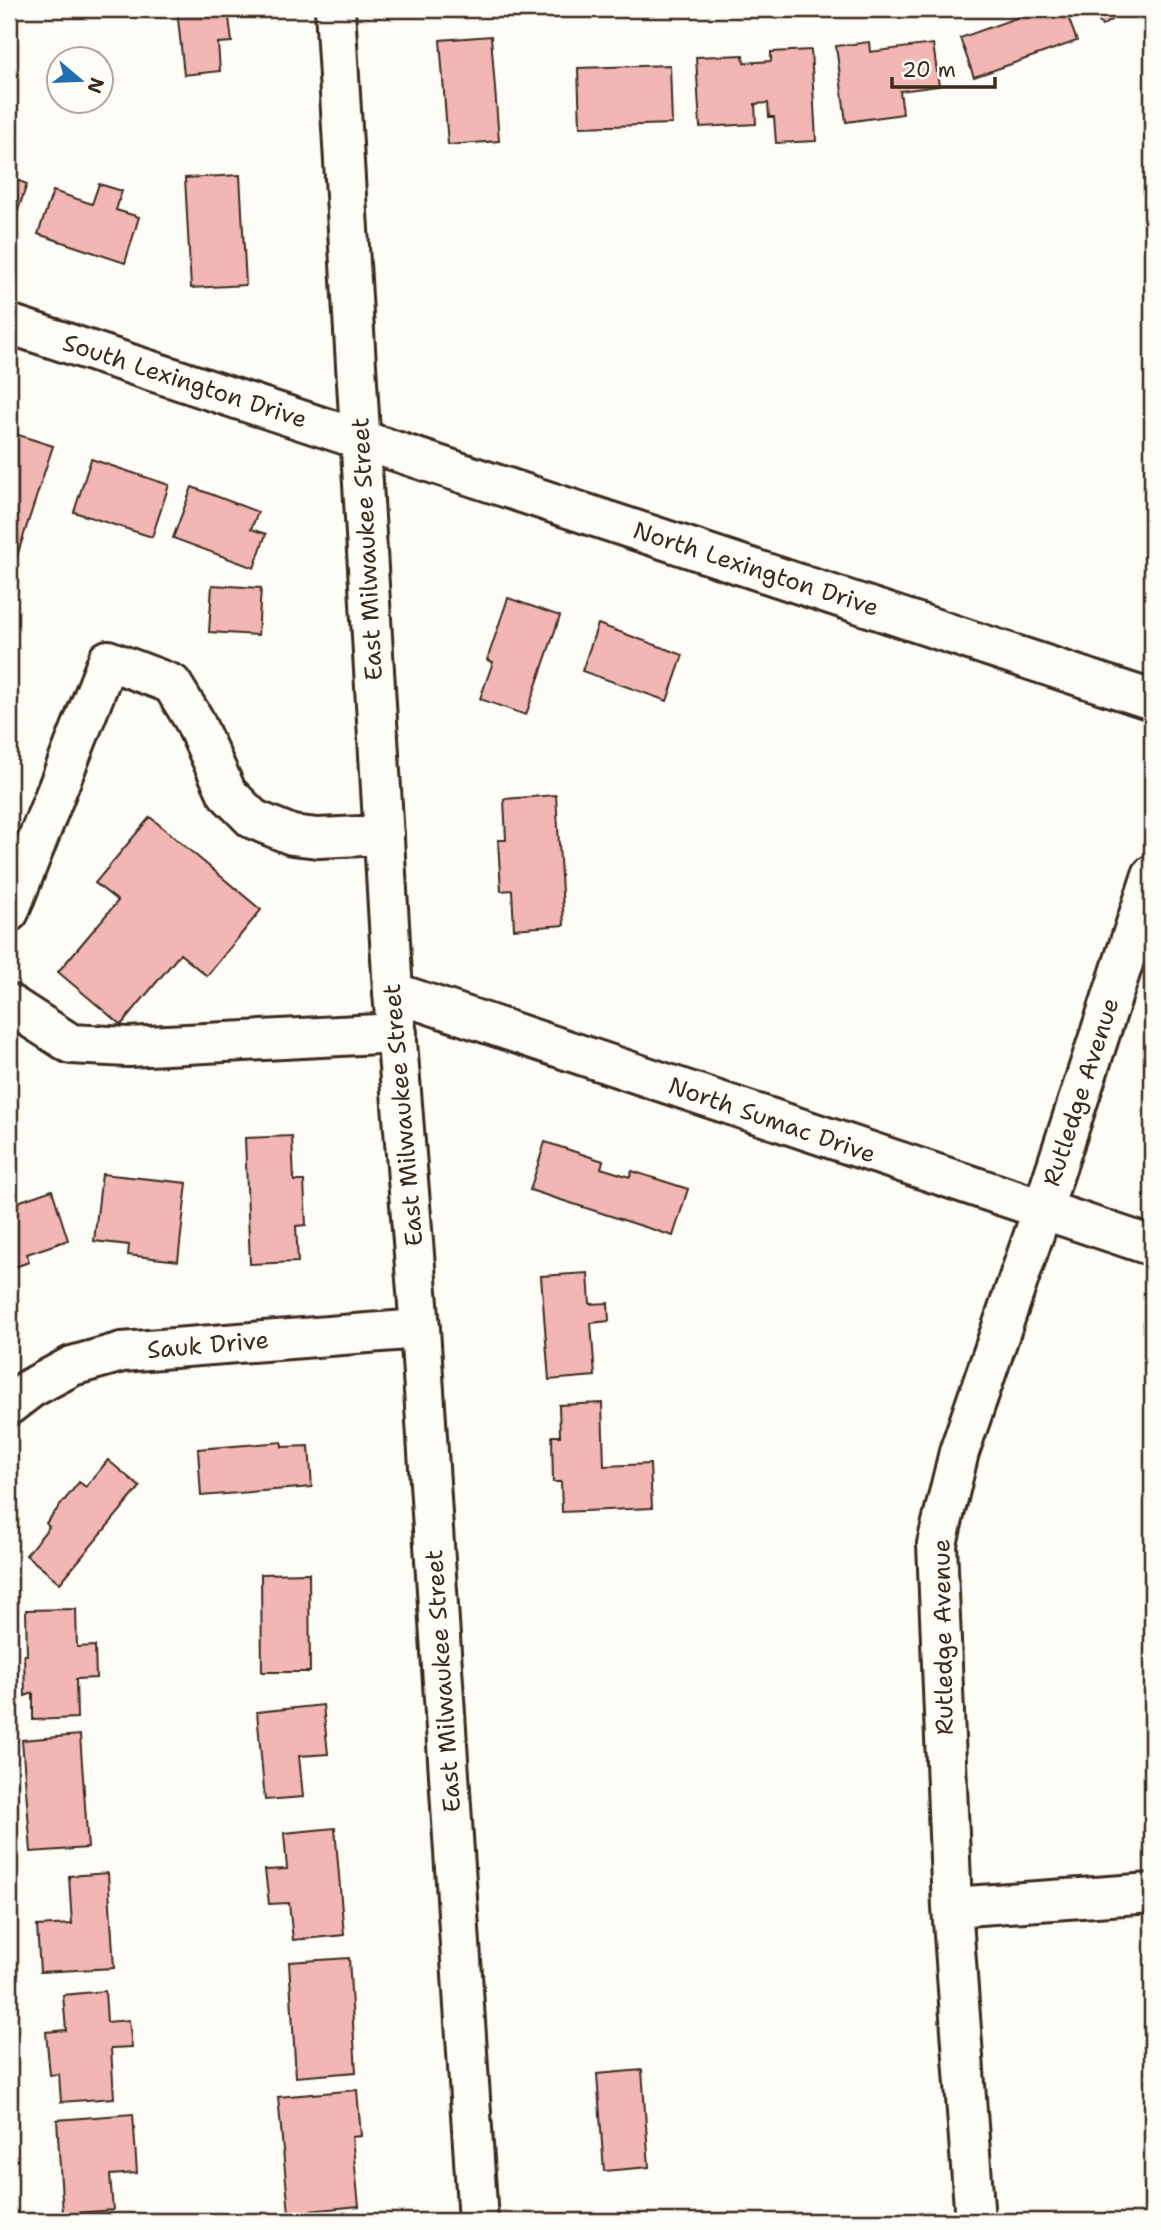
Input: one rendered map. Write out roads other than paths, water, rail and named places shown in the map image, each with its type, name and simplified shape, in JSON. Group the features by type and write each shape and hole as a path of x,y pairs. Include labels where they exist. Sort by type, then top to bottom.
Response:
{"street":[{"name":"East Milwaukee Street","path":"335,9 393,992 420,1329 478,2221"},
{"name":"South Lexington Drive","path":"9,324 361,438"},
{"name":"North Lexington Drive","path":"361,438 1152,700"},
{"path":"9,912 108,660 172,684 194,720 228,793 253,819 292,835 318,838 384,835"},
{"name":"Rutledge Avenue","path":"975,2221 952,1907 937,1544 959,1452 1042,1211 1152,874"},
{"name":"North Sumac Drive","path":"393,992 1152,1246"},
{"path":"9,1004 71,1044 128,1047 397,1033"},
{"name":"Sauk Drive","path":"9,1405 31,1388 72,1366 122,1352 420,1329"},
{"path":"952,1907 1152,1894"}]}
